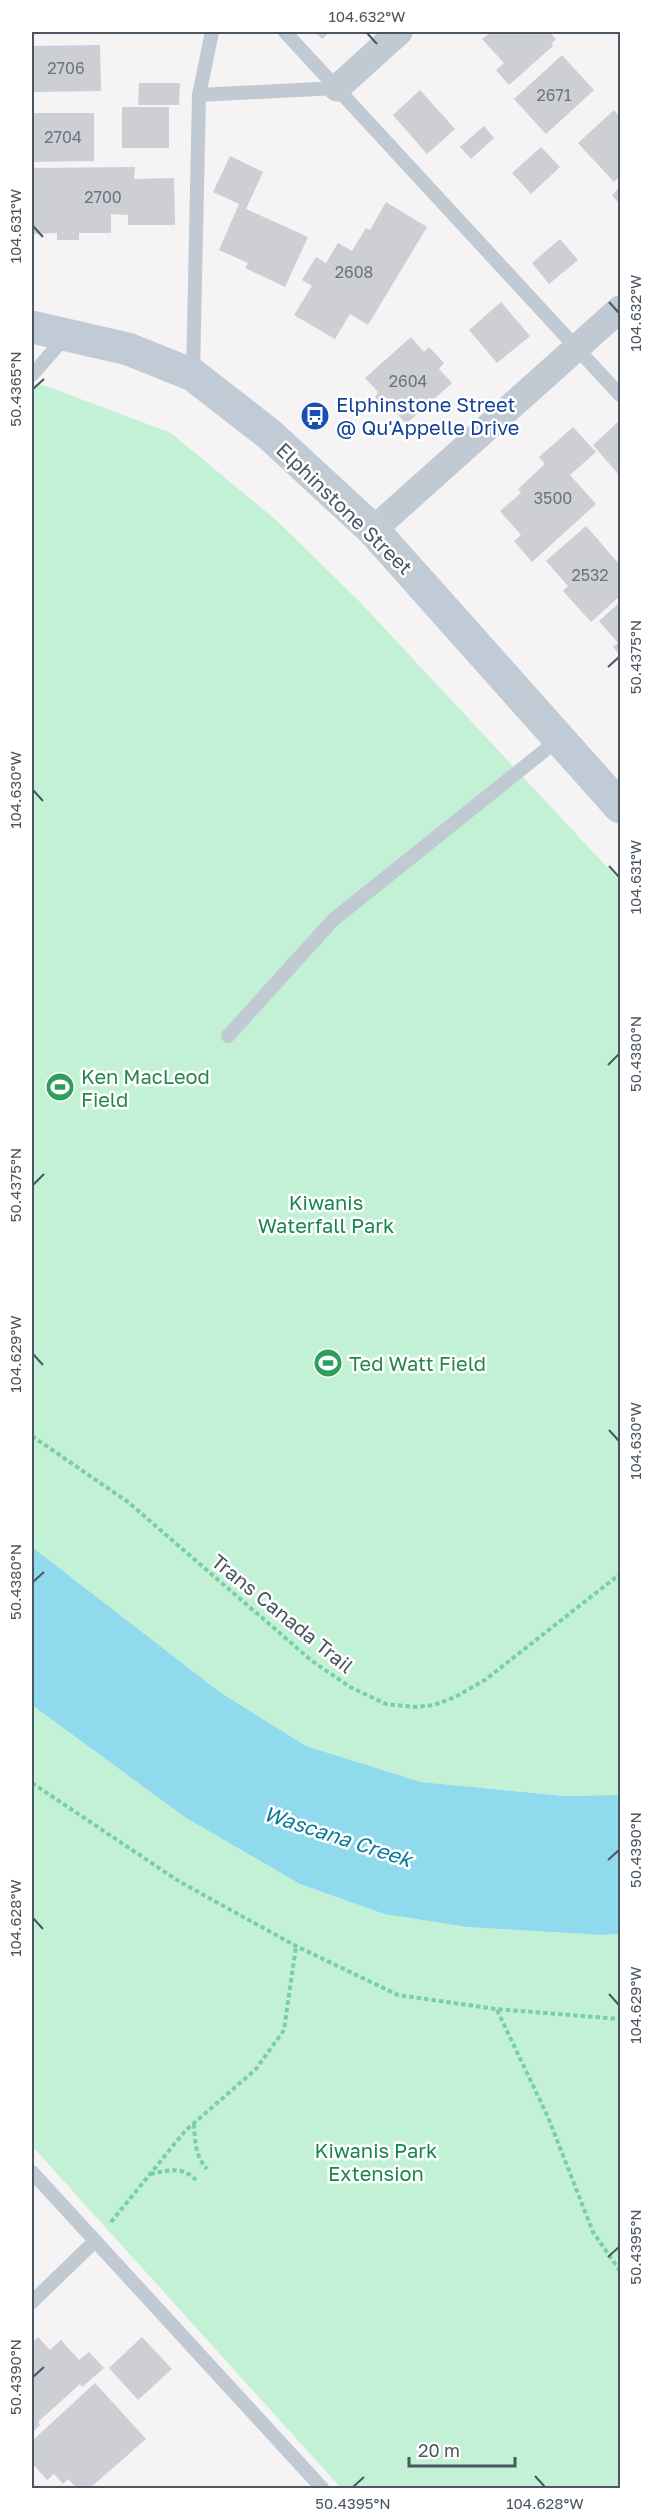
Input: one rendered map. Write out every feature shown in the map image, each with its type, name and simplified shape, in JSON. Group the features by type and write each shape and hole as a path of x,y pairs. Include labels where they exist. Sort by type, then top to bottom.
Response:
{"street":[{"path":"337,87 399,32"},
{"path":"373,530 621,309"},
{"name":"Elphinstone Street","path":"32,327 128,349 193,375 269,434 373,530 621,807"}],"lane":[{"path":"193,375 199,95 212,32"},
{"path":"285,32 621,395"},
{"path":"199,95 337,87"},
{"path":"32,375 67,335"},
{"path":"228,1036 333,920 559,739"},
{"path":"32,2172 322,2488"},
{"path":"32,2302 94,2242"}],"path":[{"name":"Trans Canada Trail","path":"32,1436 128,1502 312,1661 350,1688 386,1704 415,1707 434,1705 455,1697 485,1680 621,1574"},
{"path":"32,1783 180,1882 296,1946 398,1995 496,2009 621,2019"},
{"path":"94,2242 194,2123 256,2068 284,2030 296,1946"},
{"path":"496,2009 548,2117 593,2232 621,2271"},
{"path":"194,2123 195,2147 200,2161 207,2169"},
{"path":"150,2174 174,2169 188,2171 196,2180"}],"green space":[{"name":"Kiwanis Waterfall Park","path":"32,384 46,386 171,433 276,520 358,600 620,881 620,1795 565,1796 421,1782 306,1746 221,1693 32,1547"},
{"name":"Kiwanis Park Extension","path":"32,1705 186,1818 300,1884 384,1914 467,1927 602,1935 620,1934 620,2488 341,2488 32,2146"}],"water":[{"name":"Wascana Creek","path":"32,1547 221,1693 306,1746 421,1782 565,1796 620,1795 620,1934 602,1935 467,1927 384,1914 300,1884 186,1818 32,1705"}],"building":[{"path":"315,32 330,32 322,39"},
{"path":"491,32 549,32 556,39 552,43 553,46 509,85 496,70 504,63 482,39"},
{"path":"100,45 101,91 32,92 32,46"},
{"path":"562,55 594,90 546,134 514,99"},
{"path":"139,83 180,83 179,105 138,105"},
{"path":"420,90 455,129 427,154 393,115"},
{"path":"122,107 169,107 169,148 122,148"},
{"path":"614,110 620,118 620,176 614,182 578,143"},
{"path":"32,113 94,113 94,161 32,162"},
{"path":"484,126 494,138 471,159 460,147"},
{"path":"541,147 560,167 531,194 512,173"},
{"path":"230,156 263,172 246,209 308,237 285,287 245,268 248,263 219,250 239,204 213,192"},
{"path":"135,167 134,179 174,178 175,225 128,225 128,215 111,214 111,233 79,233 79,240 57,240 57,233 32,234 32,168"},
{"path":"620,187 620,205 612,195"},
{"path":"386,202 427,227 368,325 350,314 335,339 294,315 312,286 302,280 316,257 326,263 338,243 352,251 366,228 370,230"},
{"path":"560,239 578,260 549,284 532,263"},
{"path":"501,302 530,336 497,363 469,330"},
{"path":"411,337 424,352 429,347 444,363 439,369 452,383 406,424 393,409 389,413 375,397 378,392 365,378"},
{"path":"620,420 620,476 593,445"},
{"path":"573,427 596,452 570,475 596,504 532,562 514,541 521,535 500,511 521,493 518,489 545,464 539,457"},
{"path":"586,526 620,565 620,596 591,622 563,591 568,586 546,561"},
{"path":"620,602 620,655 613,647 618,643 599,621"},
{"path":"38,2337 50,2350 61,2340 79,2360 89,2352 104,2368 82,2387 80,2384 38,2422 40,2425 32,2433 32,2343"},
{"path":"142,2337 172,2369 138,2400 109,2368"},
{"path":"95,2383 146,2439 90,2488 77,2488 68,2479 63,2484 54,2474 47,2480 32,2463 32,2441"}],"place":[{"name":"Elphinstone Street @ Qu'Appelle Drive","path":"315,416"},
{"name":"Ken MacLeod Field","path":"60,1087"},
{"name":"Ted Watt Field","path":"328,1363"}]}
